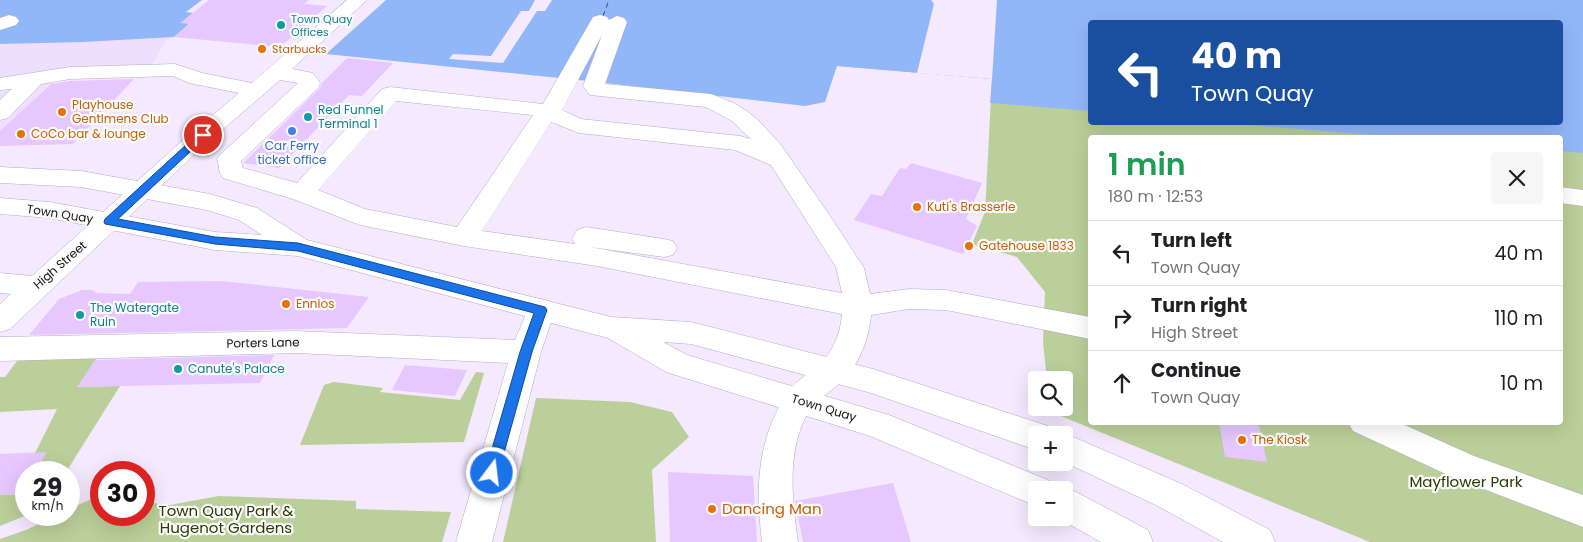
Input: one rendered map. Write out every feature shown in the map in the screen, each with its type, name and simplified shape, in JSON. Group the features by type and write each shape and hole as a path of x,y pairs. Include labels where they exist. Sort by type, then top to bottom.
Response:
{"main road":[{"path":"143,190 190,145 276,73 358,0"},
{"path":"464,237 553,114 569,79 609,22 594,81 594,86 598,90 711,102 727,107 741,116 762,135 832,238 852,272 857,306 852,338 846,353 834,371 799,400 791,415 775,471 780,542"},
{"path":"0,84 70,73 175,70 197,78 256,90"},
{"path":"276,73 305,78 309,83 308,88 229,158 232,173 302,193 360,216 464,237 578,254 857,306 909,299 946,300 1058,320 1088,328"},
{"path":"0,113 33,80"},
{"path":"302,193 390,94 553,114 579,126 740,143 778,159"},
{"path":"715,140 736,132 743,123 741,116"},
{"name":"Town Quay","path":"0,175 81,178 210,202 248,214 298,247"},
{"name":"High Street","path":"0,321 35,286 143,190"},
{"path":"1563,195 1583,198"},
{"name":"Town Quay","path":"0,206 49,210 215,240 298,247 611,328 691,333 937,401 1028,433"},
{"path":"578,254 586,236 664,248"},
{"path":"0,283 35,286"},
{"path":"1058,320 1082,314 1088,309"},
{"path":"474,542 526,352 541,310"},
{"name":"Town Quay","path":"611,328 678,364 878,425 1028,488"},
{"name":"Porters Lane","path":"0,348 296,342 526,352"},
{"path":"1371,425 1462,466 1583,510"},
{"path":"1073,451 1170,494 1257,542"},
{"path":"1073,508 1136,542"}],"shaded area":[{"path":"174,37 166,40 154,62 136,77 55,79 0,131 0,44"}],"green space":[{"name":"Mayflower Park","path":"1088,22 1088,125 1563,125 1563,118 1583,92 1583,542 1370,542 1061,416 1073,416 1073,371 1046,371 1043,342 1045,292 1017,257 972,244 985,212 992,79 837,66"},
{"path":"99,355 78,387 120,386 73,461 41,461 46,453 35,453 57,409 0,412 0,377 5,377 20,357"},
{"path":"476,372 484,373 464,442 300,445 324,385 334,382 383,388 380,392 460,400"},
{"path":"536,398 630,402 672,412 689,437 652,470 656,542 503,542"},
{"path":"15,494 15,520 0,526 0,495"},
{"name":"Town Quay Park & Hugenot Gardens","path":"219,496 356,501 356,509 451,512 442,542 0,542 0,539 34,526 80,526 80,504 90,500 90,526 155,526 155,503 164,506"}],"water":[{"path":"0,0 202,0 186,12 193,13 189,24 174,37 0,44"},
{"path":"386,0 1583,0 1583,153 1563,151 1563,135 1374,135 1248,125 1563,125 1563,20 1088,20 1088,111 990,103 992,79 837,66 825,102 805,106 326,54"}],"pier":[{"path":"535,0 552,0 545,11 537,11 503,63 449,59 453,54 491,56 521,11 529,11"},
{"path":"931,0 997,0 992,79 917,73 934,4"}],"building":[{"path":"209,0 309,0 304,4 327,6 280,47 174,37 190,24 180,23"},
{"path":"347,58 393,63 362,96 349,95 279,168 243,163 320,88 322,83"},
{"name":"Playhouse Gentlmens Club","path":"134,79 73,144 0,146 0,131 51,84 70,81"},
{"name":"Kuti's Brasserie","path":"911,163 982,183 966,219 977,226 963,254 854,220 871,194 882,196 900,168 906,169"},
{"path":"221,281 369,297 347,328 29,335 59,299 82,290 92,290 97,293 130,294 138,282"},
{"name":"Canute's Palace","path":"274,355 260,383 77,387 95,360"},
{"path":"405,365 467,370 455,396 392,390"},
{"name":"The Kiosk","path":"1220,425 1259,425 1267,462 1225,457"},
{"path":"47,452 41,461 15,461 15,494 0,495 0,454"},
{"name":"Dancing Man","path":"668,472 753,476 757,542 670,542"},
{"path":"893,483 911,542 803,542 795,501"}],"ferry route":[{"path":"603,16 609,0"}],"place":[{"name":"Town Quay Offices","path":"281,25"},
{"name":"Starbucks","path":"262,49"},
{"name":"Playhouse Gentlmens Club","path":"62,112"},
{"name":"Red Funnel Terminal 1","path":"308,117"},
{"name":"Car Ferry ticket office","path":"292,131"},
{"name":"CoCo bar & lounge","path":"21,134"},
{"name":"Kuti's Brasserie","path":"917,207"},
{"name":"Gatehouse 1833","path":"969,246"},
{"name":"Ennios","path":"286,304"},
{"name":"The Watergate Ruin","path":"80,315"},
{"name":"Canute's Palace","path":"178,369"},
{"name":"The Kiosk","path":"1242,440"},
{"name":"Dancing Man","path":"712,509"}],"route":[{"path":"203,135 109,222 215,240 298,247 541,310 526,352 492,473"}]}
